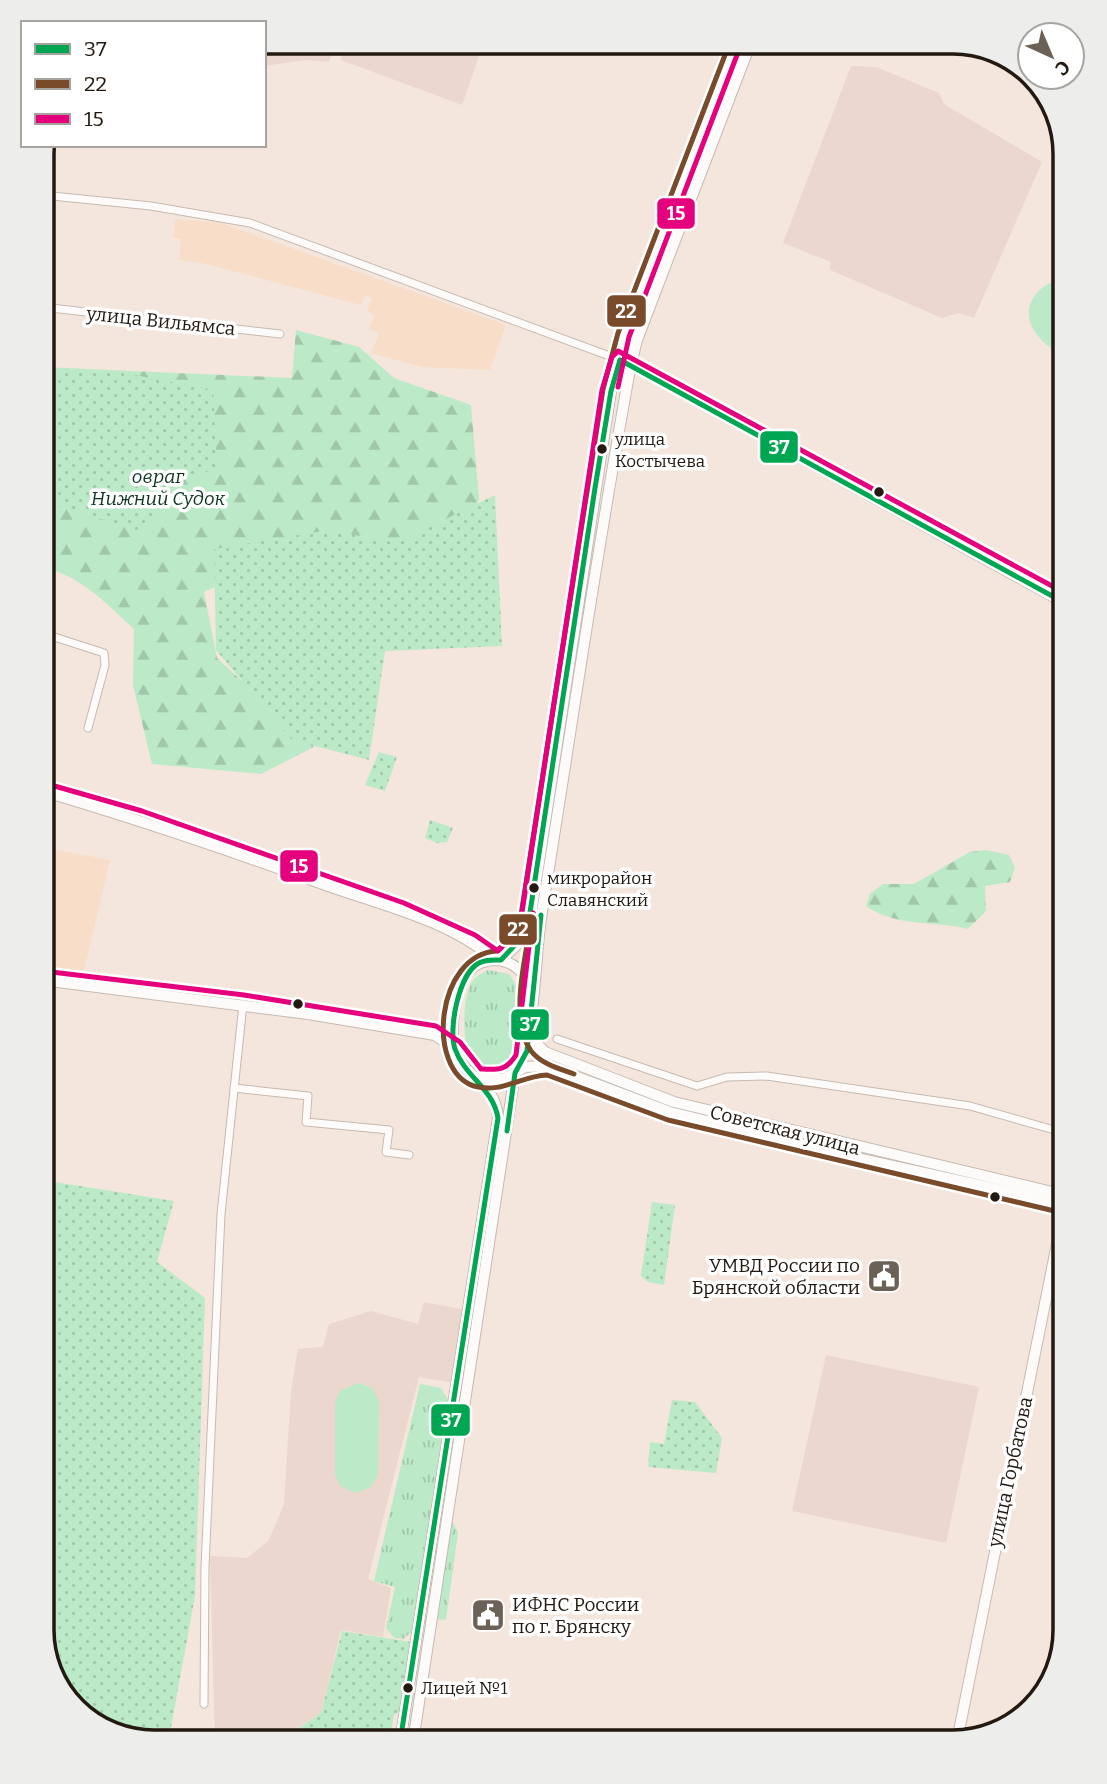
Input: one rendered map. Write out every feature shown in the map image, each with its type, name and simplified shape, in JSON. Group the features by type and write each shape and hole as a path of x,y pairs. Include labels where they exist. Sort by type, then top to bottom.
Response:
{"main road":[{"path":"454,1048 454,1024 463,979 476,965 497,959 522,940 529,923 611,391 620,360 735,54"},
{"path":"415,1730 427,1633 514,1073 527,1051 541,916 579,660 631,364 642,327 746,54"},
{"path":"631,364 1053,596"},
{"path":"54,794 139,819 401,911 471,943 521,970 531,993"},
{"path":"54,981 243,1004 435,1035 454,1048 497,1102 498,1118 402,1730"},
{"name":"Советская улица","path":"529,1023 537,1044 545,1052 674,1102 1053,1192"},
{"name":"Советская улица","path":"514,1073 534,1065 548,1066 670,1112 810,1147 1053,1201"},
{"path":"476,1077 503,1079 514,1073"},
{"name":"улица Горбатова","path":"959,1729 1053,1264"}],"street":[{"path":"54,196 151,206 250,223 631,364"},
{"name":"улица Вильямса","path":"54,308 280,334"},
{"path":"54,637 104,653 105,665 88,728"},
{"path":"204,1704 212,1388 221,1214 243,1004"},
{"path":"557,1039 697,1086 727,1077 767,1076 970,1106 1053,1130"},
{"path":"234,1088 308,1096 306,1122 389,1130 386,1152 409,1155"}],"shaded area":[{"path":"266,54 331,54 329,62 306,60 266,66"},
{"path":"343,54 480,54 462,105 341,60"},
{"path":"851,66 876,67 939,93 944,104 1042,162 974,318 959,313 942,318 830,270 831,262 783,243"},
{"path":"175,219 219,222 506,325 490,370 421,367 371,353 379,334 369,328 375,315 367,311 372,298 365,295 361,305 202,263 179,260 181,239 173,238"},
{"path":"54,849 110,860 83,975 54,972"},
{"path":"424,1302 466,1310 454,1383 419,1377 368,1579 391,1588 383,1637 341,1630 321,1713 295,1730 215,1730 210,1556 247,1558 269,1540 284,1504 291,1391 298,1349 323,1347 329,1324 371,1311 418,1324"},
{"path":"826,1355 979,1387 946,1543 792,1511"}],"green space":[{"path":"1053,282 1053,349 1038,336 1029,318 1033,298 1042,288"},
{"name":"овраг Нижний Судок","path":"296,330 359,347 394,378 471,405 479,499 462,540 235,577 204,592 217,658 314,747 261,774 152,764 133,685 134,629 80,583 54,571 54,368 292,378"},
{"path":"54,369 109,370 213,390 217,469 169,482 144,532 54,505"},
{"path":"495,495 502,646 385,651 369,760 292,740 216,650 214,549 329,530 397,543"},
{"path":"379,752 397,757 385,791 365,785"},
{"path":"430,820 453,828 447,842 437,843 425,838"},
{"path":"986,850 1009,855 1015,867 1010,882 985,886 986,911 968,929 903,921 866,906 870,894 883,884 914,884 970,852"},
{"path":"488,970 509,974 517,988 520,1001 514,1052 506,1064 492,1068 472,1061 465,1034 468,991 474,979"},
{"path":"54,1182 174,1201 157,1262 205,1298 195,1596 172,1730 135,1728 99,1713 79,1696 71,1685 55,1643"},
{"path":"652,1202 675,1205 664,1285 648,1282 641,1276"},
{"path":"358,1383 372,1388 379,1401 378,1475 371,1487 356,1493 340,1486 335,1475 335,1403 340,1391"},
{"path":"420,1384 441,1388 448,1399 448,1408 413,1631 403,1639 394,1638 386,1628 395,1587 374,1581"},
{"path":"672,1400 695,1402 722,1438 716,1473 648,1467 650,1442 664,1444"},
{"path":"451,1518 458,1533 446,1620 437,1619"},
{"path":"342,1631 411,1642 400,1711 394,1715 391,1730 296,1730 321,1713"}],"transit line":[{"name":"22","path":"725,54 618,333 603,389 519,928 497,951 476,957 461,971 450,991 444,1014 448,1059 458,1076 474,1086 493,1088 547,1075 668,1120 1053,1211"},
{"name":"15","path":"618,387 629,337 737,54"},
{"name":"15","path":"54,786 142,811 404,903 475,935 498,951 514,935 522,912 602,390 612,357 618,351 1053,587"},
{"name":"37","path":"402,1730 498,1118 491,1098 465,1067 455,1049 454,1016 461,989 472,969 484,961 501,960 527,932 595,488 611,391 620,360 1053,596"},
{"name":"22","path":"533,913 521,984 524,1037 531,1051 540,1059 574,1074"},
{"name":"15","path":"54,972 244,995 436,1026 460,1042 481,1069 497,1069 505,1067 516,1055 533,913"},
{"name":"37","path":"507,1131 515,1073 527,1051 541,915"}],"place":[{"name":"улица Костычева","path":"602,449"},
{"name":"микрорайон Славянский","path":"534,888"},
{"name":"УМВД России по Брянской области","path":"884,1276"},
{"name":"ИФНС России по г. Брянску","path":"488,1615"},
{"name":"Лицей №1","path":"408,1688"}]}
